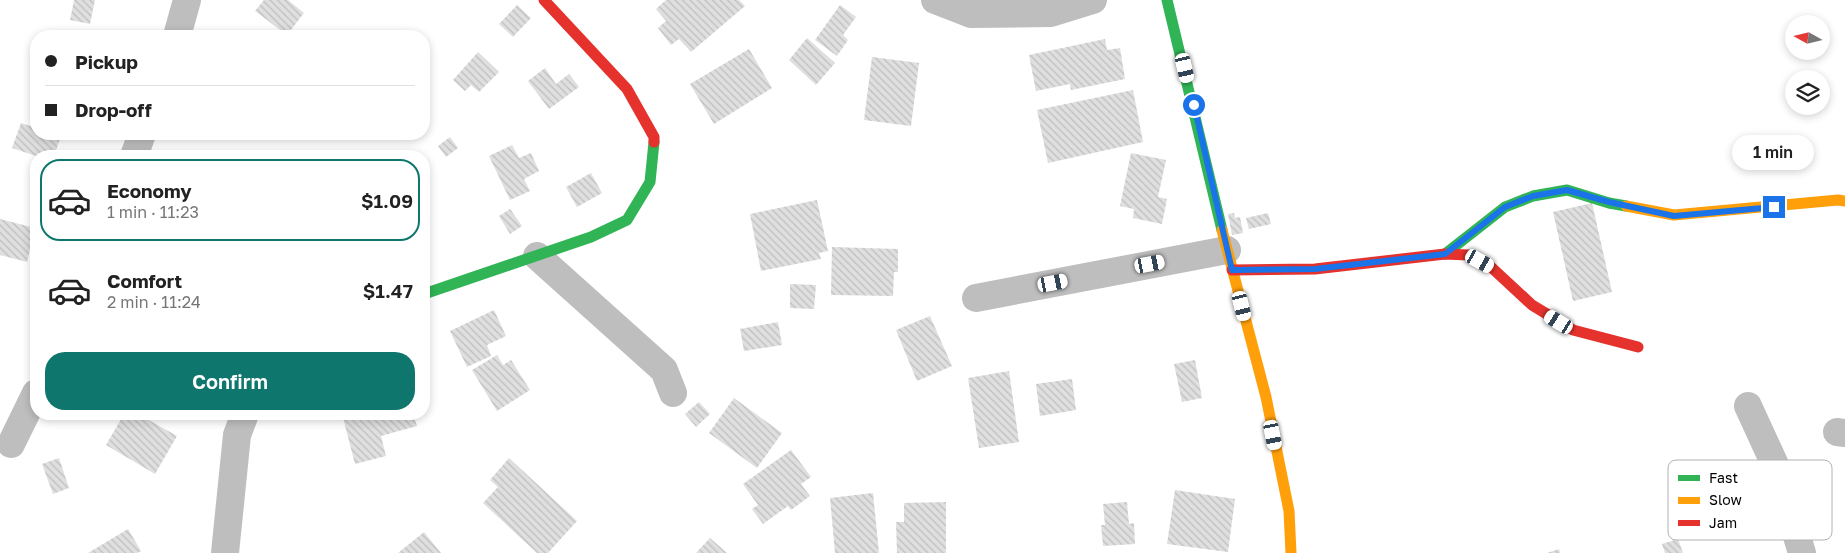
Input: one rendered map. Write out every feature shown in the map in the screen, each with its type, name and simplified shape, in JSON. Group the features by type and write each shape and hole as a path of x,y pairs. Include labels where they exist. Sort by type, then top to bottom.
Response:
{"street":[{"path":"179,30 187,0"},
{"path":"430,292 592,237 627,220 650,182 654,137 627,89 544,0"},
{"path":"935,0 971,14 1051,14 1093,0"},
{"path":"1168,0 1230,260 1266,398 1288,511 1291,553"},
{"path":"1445,254 1505,207 1533,196 1567,190 1609,202 1674,216 1838,200 1845,201"},
{"path":"976,298 1230,260 1315,269 1445,254 1468,255 1491,268 1532,305 1573,330 1638,347"},
{"path":"537,256 664,370 673,393"},
{"path":"11,444 30,405"},
{"path":"1748,406 1773,460"},
{"path":"224,553 237,435 243,420"},
{"path":"1798,540 1802,553"}],"building":[{"path":"74,0 95,0 90,24 70,20"},
{"path":"264,0 288,0 304,13 291,30 280,30 255,11"},
{"path":"666,0 739,0 745,6 691,52 679,39 671,45 658,28 666,21 656,9"},
{"path":"517,5 531,18 513,37 499,24"},
{"path":"840,5 856,17 843,35 848,40 837,56 815,40"},
{"path":"807,38 835,63 816,85 789,60"},
{"path":"1105,39 1107,50 1120,48 1125,79 1071,90 1070,84 1036,91 1029,55"},
{"path":"749,49 772,88 714,124 690,84"},
{"path":"478,52 499,72 479,92 471,85 465,91 453,80"},
{"path":"872,57 919,63 911,126 864,120"},
{"path":"545,68 556,84 569,74 579,87 549,109 528,81"},
{"path":"1133,90 1143,142 1048,163 1037,110"},
{"path":"21,123 30,126 30,140 60,140 56,150 30,150 30,154 12,148"},
{"path":"450,137 458,148 446,157 438,146"},
{"path":"512,145 519,158 531,153 539,171 524,179 530,191 510,200 489,156"},
{"path":"1131,153 1166,160 1158,197 1167,199 1162,224 1133,218 1134,209 1120,206"},
{"path":"591,173 602,193 577,207 566,187"},
{"path":"817,200 828,251 819,253 821,259 761,271 750,214"},
{"path":"1592,203 1612,292 1573,301 1553,212"},
{"path":"510,209 522,226 510,234 499,216"},
{"path":"1234,213 1235,218 1240,217 1243,233 1232,235 1228,214"},
{"path":"1268,213 1271,224 1249,229 1246,218"},
{"path":"0,219 30,227 30,249 27,262 0,255"},
{"path":"832,247 898,249 898,272 894,272 893,296 831,295"},
{"path":"790,284 816,285 814,309 790,308"},
{"path":"494,310 506,336 487,345 491,356 467,367 450,331"},
{"path":"930,316 952,366 917,381 896,330"},
{"path":"778,322 782,345 744,351 740,329"},
{"path":"497,355 503,365 511,360 530,390 497,411 472,370"},
{"path":"1195,360 1202,398 1182,402 1174,364"},
{"path":"1009,371 1019,442 979,448 968,378"},
{"path":"1072,379 1076,410 1040,416 1036,384"},
{"path":"734,398 782,433 757,468 709,433"},
{"path":"699,402 710,414 696,427 685,414"},
{"path":"121,420 149,420 177,436 155,474 106,445"},
{"path":"344,420 415,420 417,426 381,436 386,456 355,464"},
{"path":"791,450 811,477 801,484 810,496 791,510 788,506 763,524 752,509 758,505 743,484"},
{"path":"59,458 69,488 53,494 42,464"},
{"path":"509,458 577,521 548,553 537,553 483,503 498,487 490,480"},
{"path":"1175,490 1235,499 1228,552 1167,544"},
{"path":"873,493 879,553 835,553 830,498"},
{"path":"946,502 946,553 897,553 896,522 904,522 904,503"},
{"path":"1127,502 1129,524 1134,523 1135,544 1103,546 1101,525 1105,525 1103,504"},
{"path":"128,529 141,551 137,553 88,553"},
{"path":"424,532 441,553 398,553"},
{"path":"710,538 727,553 696,553"},
{"path":"1678,540 1683,553 1665,553 1662,544"},
{"path":"1559,549 1560,553 1547,553"}],"traffic: fast":[{"path":"1167,0 1222,230"},
{"path":"430,292 591,237 627,220 650,182 654,142"},
{"path":"1445,254 1505,207 1533,196 1567,190 1609,203 1626,206"}],"traffic: slow":[{"path":"1626,206 1674,215 1838,200 1845,201"},
{"path":"1222,230 1266,397 1289,511 1291,553"}],"traffic: jam":[{"path":"544,0 627,89 654,137 654,142"},
{"path":"1232,270 1315,269 1445,254 1468,255 1491,267 1532,305 1573,330 1638,347"}],"route":[{"path":"1194,105 1232,270 1315,269 1445,254 1505,207 1533,196 1567,190 1609,202 1674,216 1774,207"}]}
